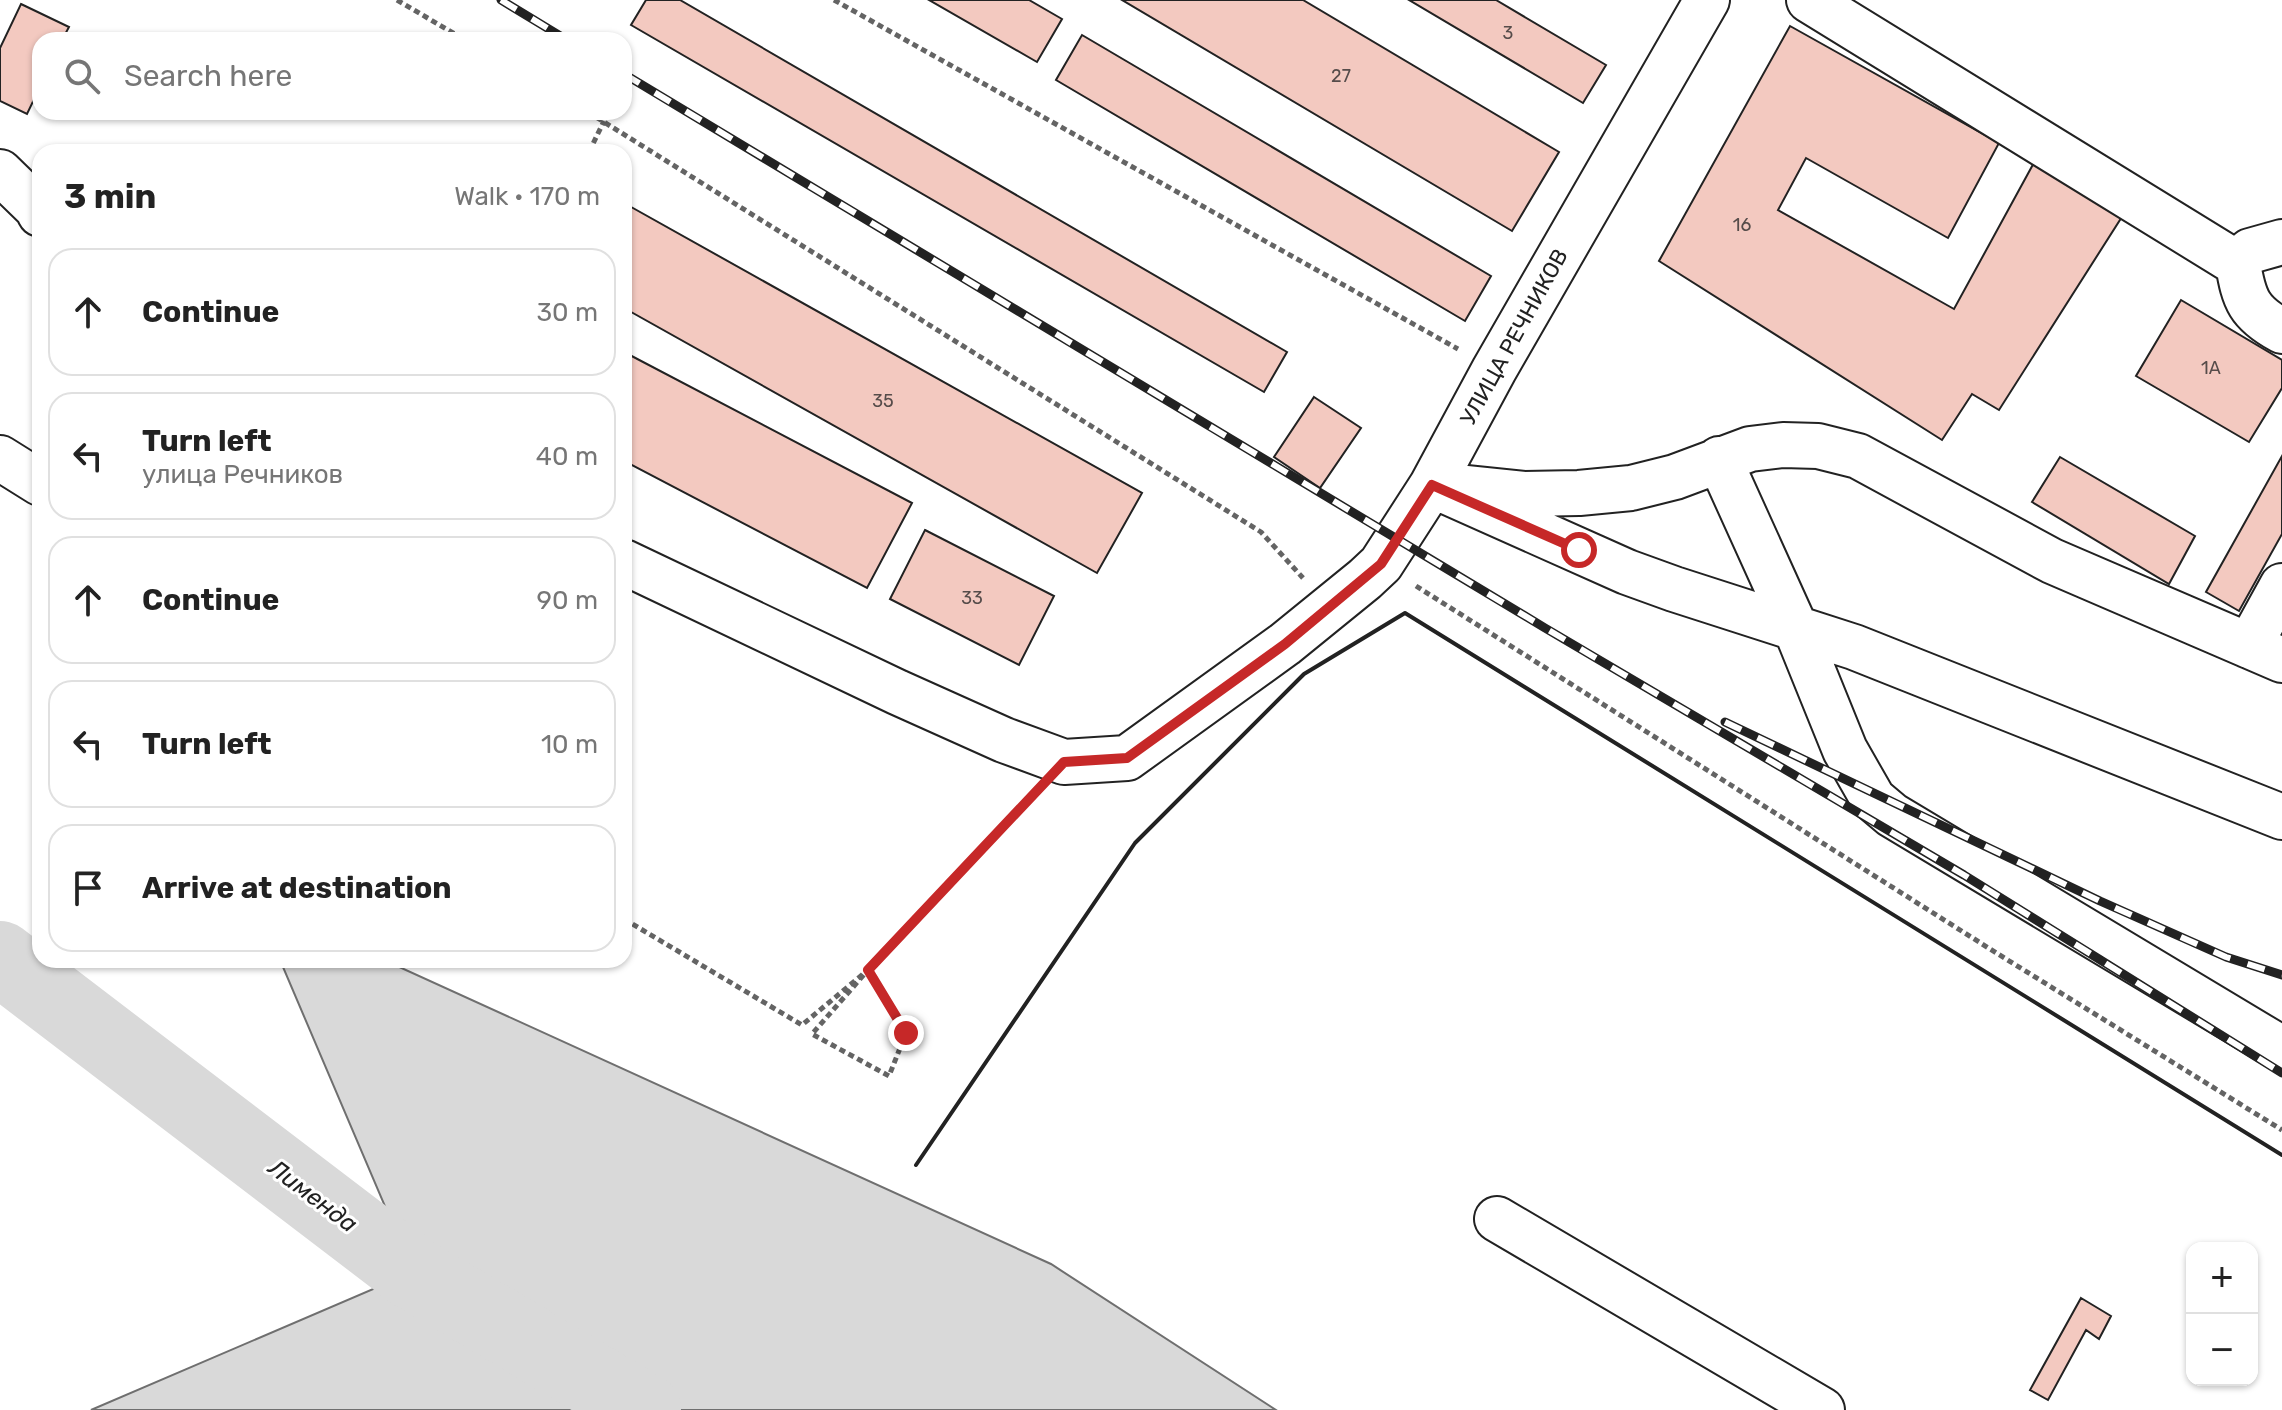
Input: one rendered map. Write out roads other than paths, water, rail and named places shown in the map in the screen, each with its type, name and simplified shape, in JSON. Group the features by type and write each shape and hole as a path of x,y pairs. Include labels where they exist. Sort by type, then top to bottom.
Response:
{"street":[{"name":"УЛИЦА РЕЧНИКОВ","path":"632,566 1004,740 1064,762 1127,758 1285,644 1381,564 1432,485 1494,370 1707,0"},
{"path":"1809,0 2238,264 2242,290 2249,306 2261,319 2282,331"},
{"path":"0,172 32,203"},
{"path":"2238,264 2250,251 2282,242"},
{"path":"1432,485 1524,494 1631,488 1675,477 1750,449 1783,445 1818,446 1858,456 2052,561 2265,653 2282,586"},
{"path":"0,458 32,478"},
{"path":"1719,459 1796,629 1845,750 1873,799 1884,809 2282,1049"},
{"path":"1432,485 1627,572 1854,647 2282,817"},
{"path":"1497,1219 1822,1410"}],"waterway":[{"name":"Лименда","path":"0,958 413,1273 644,1410"}],"railway":[{"path":"501,0 554,32"},
{"path":"632,79 1545,628 1964,875 2282,1073"},
{"path":"1725,722 2100,901 2226,957 2282,975"}]}
